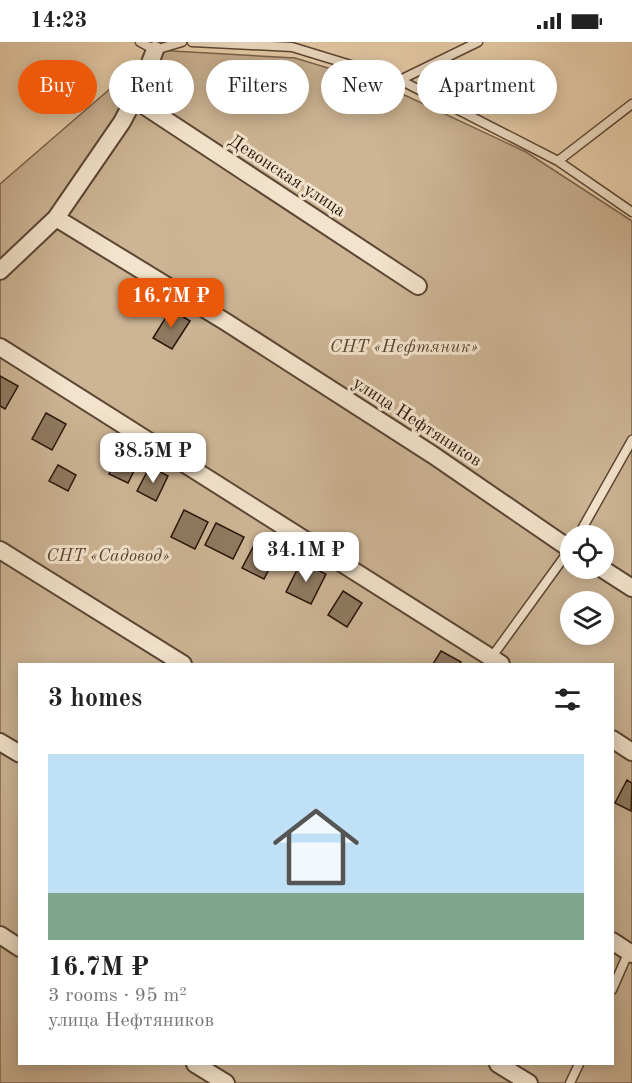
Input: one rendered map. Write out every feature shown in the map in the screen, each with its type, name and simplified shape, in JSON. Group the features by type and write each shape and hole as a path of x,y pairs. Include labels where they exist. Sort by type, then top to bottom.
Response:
{"street":[{"path":"0,271 56,219 126,114"},
{"name":"Девонская улица","path":"157,114 418,286"},
{"name":"улица Нефтяников","path":"56,219 226,322 434,454 560,542"},
{"path":"0,347 496,661"},
{"path":"0,550 181,663"},
{"path":"614,576 632,588"},
{"path":"614,740 632,752"},
{"path":"0,742 18,753"},
{"path":"0,935 18,947"},
{"path":"614,942 631,951"},
{"path":"197,1065 226,1083"},
{"path":"500,1065 529,1083"}],"lane":[{"path":"148,46 182,42"},
{"path":"192,42 292,47 335,60"},
{"path":"405,78 478,42"},
{"path":"405,83 558,161 632,212"},
{"path":"558,161 632,104"},
{"path":"584,525 632,440"},
{"path":"496,661 560,564"},
{"path":"614,986 631,951"},
{"path":"570,1083 579,1065"}],"green space":[{"name":"СНТ «Нефтяник»","path":"155,50 302,60 206,60 206,114 309,114 309,62 321,66 321,114 405,114 405,95 417,101 417,114 445,114 526,152 632,221 632,1083 0,1083 0,184 81,114 97,114 97,100 109,90 109,114 194,114 194,60 143,60"}],"building":[{"path":"171,309 190,321 172,349 153,338"},
{"path":"0,376 18,386 5,409 0,406"},
{"path":"46,413 66,424 52,450 32,439"},
{"path":"120,451 139,461 128,483 109,474"},
{"path":"58,465 76,475 68,491 49,481"},
{"path":"150,466 168,476 156,501 137,491"},
{"path":"184,510 208,522 195,549 171,537"},
{"path":"216,523 244,537 233,559 205,545"},
{"path":"259,536 280,547 264,579 242,568"},
{"path":"301,562 326,574 311,604 286,592"},
{"path":"343,591 362,603 347,627 328,615"},
{"path":"441,651 461,662 460,663 434,663"},
{"path":"627,780 632,783 631,811 615,803"}],"park label":[{"name":"СНТ «Садовод»","path":"108,556"}]}
